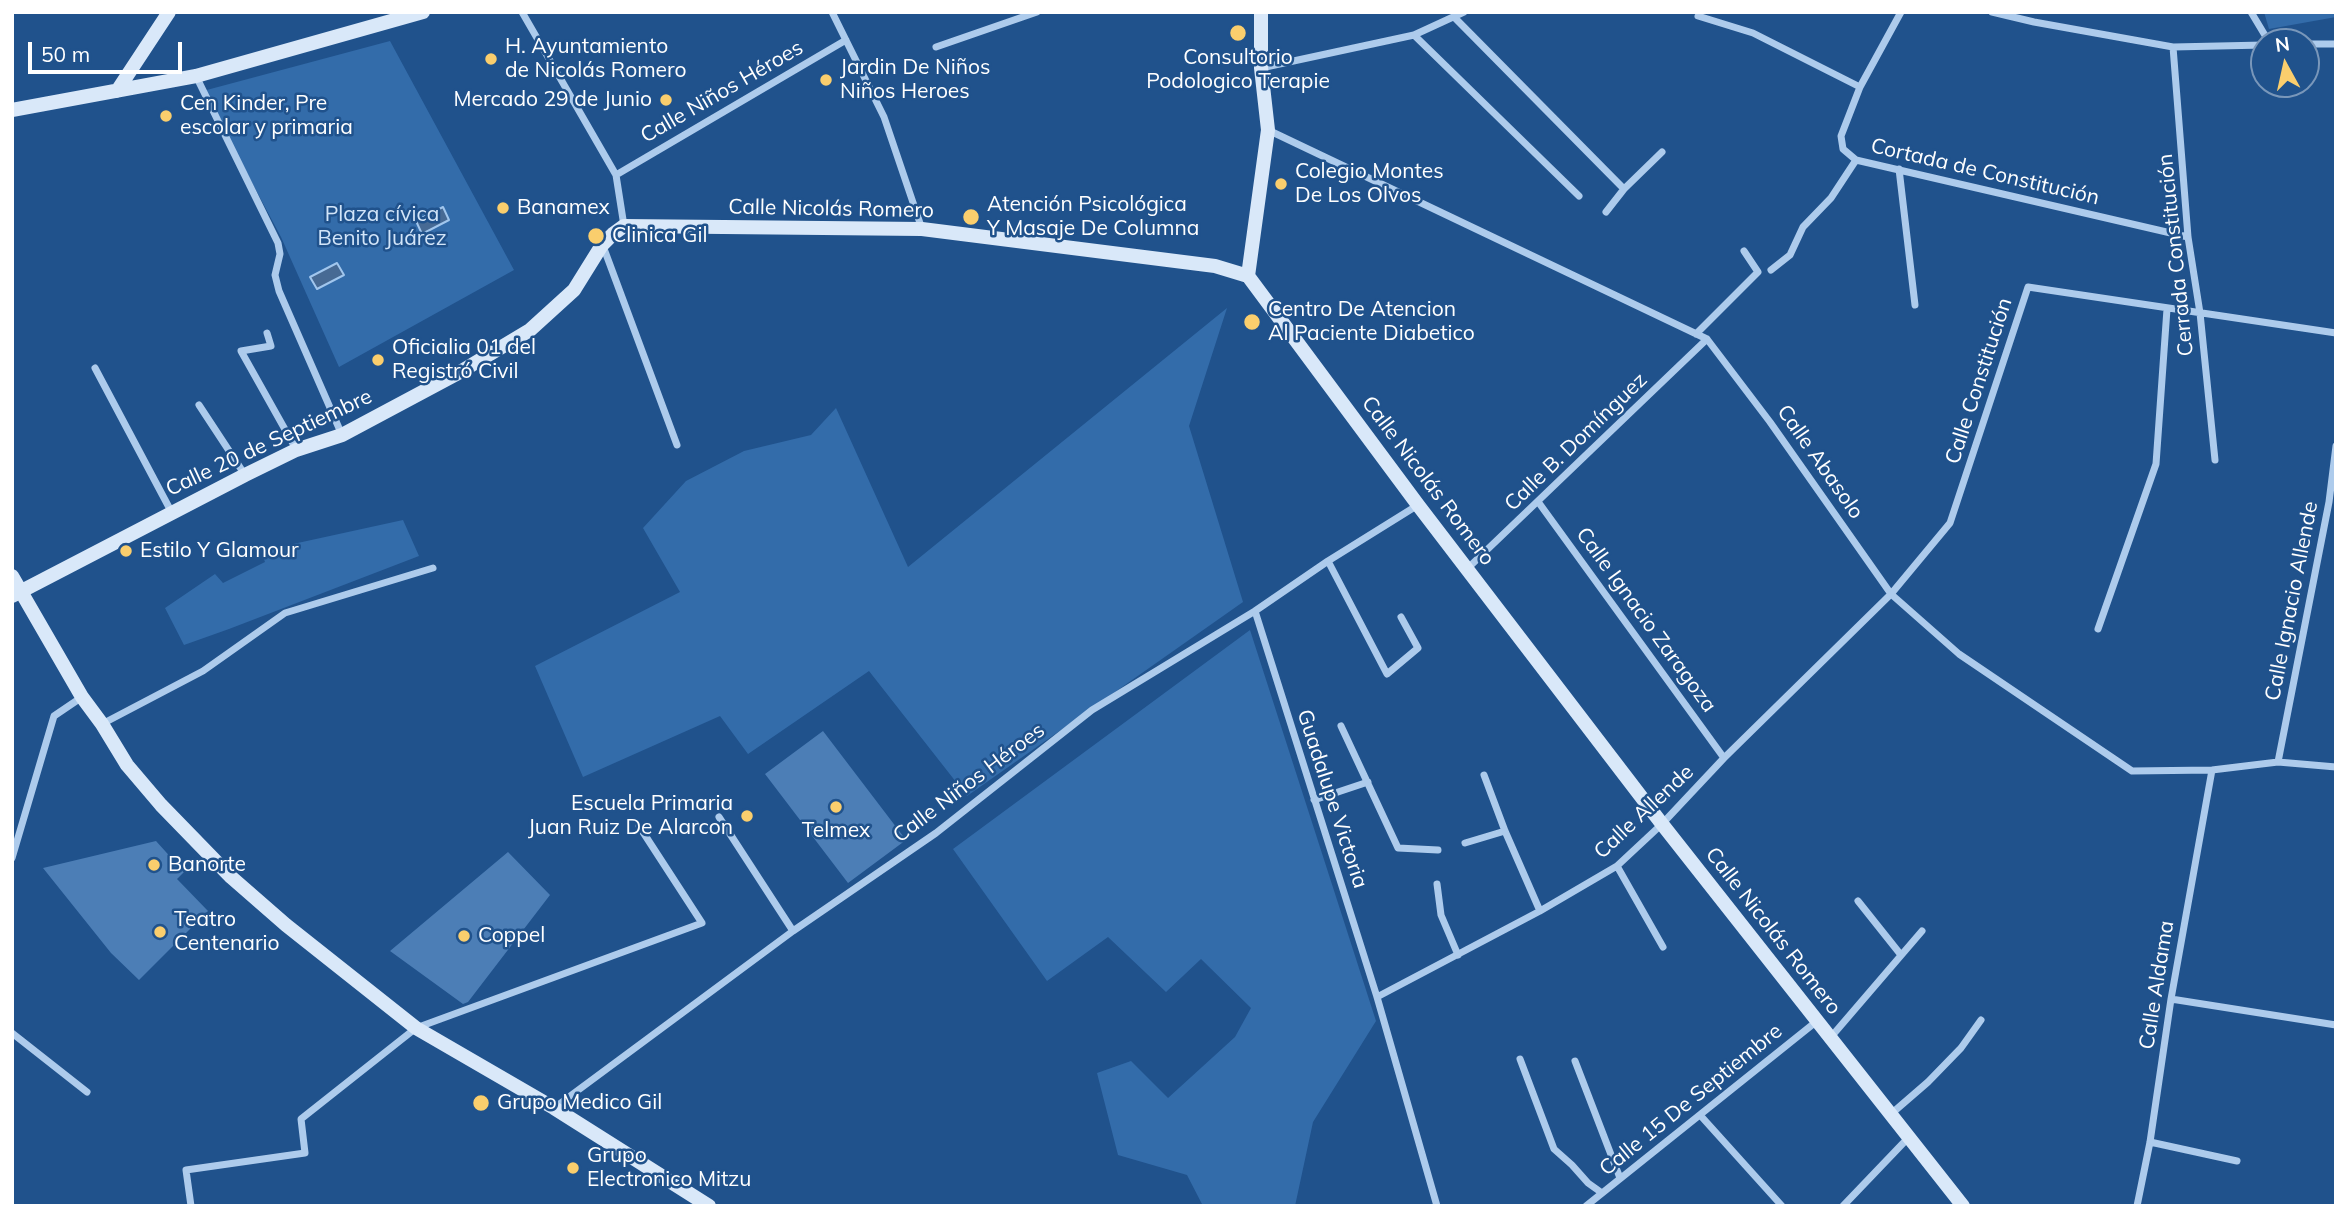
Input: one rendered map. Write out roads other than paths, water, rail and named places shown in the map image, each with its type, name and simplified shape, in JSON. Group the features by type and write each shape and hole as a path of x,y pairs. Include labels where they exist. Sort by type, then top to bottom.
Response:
{"main road":[{"path":"117,91 169,12"},
{"path":"1248,276 1268,130 1261,68 1261,12"},
{"path":"12,110 196,76 416,13"},
{"name":"Calle Nicolás Romero","path":"624,226 922,229 1215,266 1248,276 1418,505 1662,824 1962,1206"},
{"name":"Calle 20 de Septiembre","path":"17,594 296,450 342,435 460,372 530,330 574,290 602,245 624,226"},
{"path":"12,576 17,594 127,765 161,806 231,877 286,925 416,1028 554,1108 709,1206"}],"street":[{"path":"522,12 615,175 624,226"},
{"path":"832,12 884,117 922,229"},
{"path":"936,47 1037,12"},
{"path":"1261,68 1414,35 1464,12"},
{"name":"Cortada de Constitución","path":"1901,12 1860,87 1841,136 1843,149 1856,160 2188,237"},
{"path":"1992,12 2173,47 2250,45"},
{"path":"2251,12 2261,28"},
{"path":"1698,16 1754,33 1860,87"},
{"path":"1454,18 1624,190"},
{"path":"1414,35 1579,196"},
{"name":"Calle Niños Héroes","path":"615,175 846,40"},
{"name":"Cerrada Constitución","path":"2173,47 2188,237 2200,313 2215,460"},
{"path":"196,76 278,243 281,254 275,275 279,291 342,435"},
{"name":"Calle Abasolo","path":"1268,130 1707,339 1770,422 1891,594 1959,654 2132,771 2212,770 2278,762 2336,767"},
{"path":"1606,212 1662,152"},
{"path":"1771,270 1790,255 1803,227 1831,198 1856,160"},
{"path":"1899,169 1915,305"},
{"path":"602,245 677,445"},
{"path":"1696,334 1758,272 1744,251"},
{"name":"Calle Constitución","path":"1891,594 1950,523 2028,287 2336,333"},
{"path":"2098,629 2157,464 2168,309"},
{"path":"267,334 271,346 241,351 296,450"},
{"name":"Calle B. Domínguez","path":"1468,568 1539,503 1707,339"},
{"path":"94,368 172,513"},
{"path":"199,405 245,475"},
{"name":"Calle Ignacio Allende","path":"2278,762 2329,502 2336,446"},
{"name":"Calle Ignacio Zaragoza","path":"1539,503 1724,758"},
{"name":"Calle Niños Héroes","path":"554,1108 793,930 936,833 1092,710 1255,611 1328,561 1418,505"},
{"path":"1328,561 1387,674 1418,648 1401,618"},
{"path":"102,724 203,671 285,613 433,568"},
{"name":"Calle Allende","path":"1377,998 1540,911 1616,866 1662,824 1724,758 1891,594"},
{"name":"Guadalupe Victoria","path":"1255,611 1377,998 1437,1206"},
{"path":"12,858 54,716 82,697"},
{"path":"1341,726 1398,848 1438,850"},
{"name":"Calle Aldama","path":"2137,1206 2150,1143 2171,999 2212,770"},
{"path":"1483,775 1540,911"},
{"path":"1314,800 1368,782"},
{"path":"719,817 793,930"},
{"path":"191,1206 186,1170 305,1153 301,1119 416,1028 702,923 639,826"},
{"path":"1465,843 1505,831"},
{"path":"1616,866 1663,947"},
{"path":"1437,884 1441,915 1458,955"},
{"path":"1858,901 1901,955"},
{"path":"1831,1038 1922,930"},
{"path":"2171,999 2336,1025"},
{"path":"1890,1114 1928,1083 1961,1048 1981,1020"},
{"name":"Calle 15 De Septiembre","path":"1586,1206 1817,1021"},
{"path":"12,1033 87,1092"},
{"path":"1520,1059 1554,1149 1602,1193"},
{"path":"1575,1061 1620,1178"},
{"path":"1700,1115 1782,1206"},
{"path":"1843,1206 1909,1137"},
{"path":"2150,1143 2237,1161"}],"place":[{"name":"Consultorio Podologico Terapie","path":"1238,33"},
{"name":"H. Ayuntamiento de Nicolás Romero","path":"491,59"},
{"name":"Jardin De Niños Niños Heroes","path":"826,80"},
{"name":"Mercado 29 de Junio","path":"666,100"},
{"name":"Cen Kinder, Pre escolar y primaria","path":"166,116"},
{"name":"Colegio Montes De Los Olvos","path":"1281,184"},
{"name":"Banamex","path":"503,208"},
{"name":"Atención Psicológica Y Masaje De Columna","path":"971,217"},
{"name":"Clinica Gil","path":"596,236"},
{"name":"Centro De Atencion Al Paciente Diabetico","path":"1252,322"},
{"name":"Oficialia 01 del Registró Civil","path":"378,360"},
{"name":"Estilo Y Glamour","path":"126,551"},
{"name":"Telmex","path":"836,807"},
{"name":"Escuela Primaria Juan Ruiz De Alarcon","path":"747,816"},
{"name":"Banorte","path":"154,865"},
{"name":"Teatro Centenario","path":"160,932"},
{"name":"Coppel","path":"464,936"},
{"name":"Grupo Medico Gil","path":"481,1103"},
{"name":"Grupo Electronico Mitzu","path":"573,1168"}],"park label":[{"name":"Plaza cívica Benito Juárez","path":"382,227"}]}
